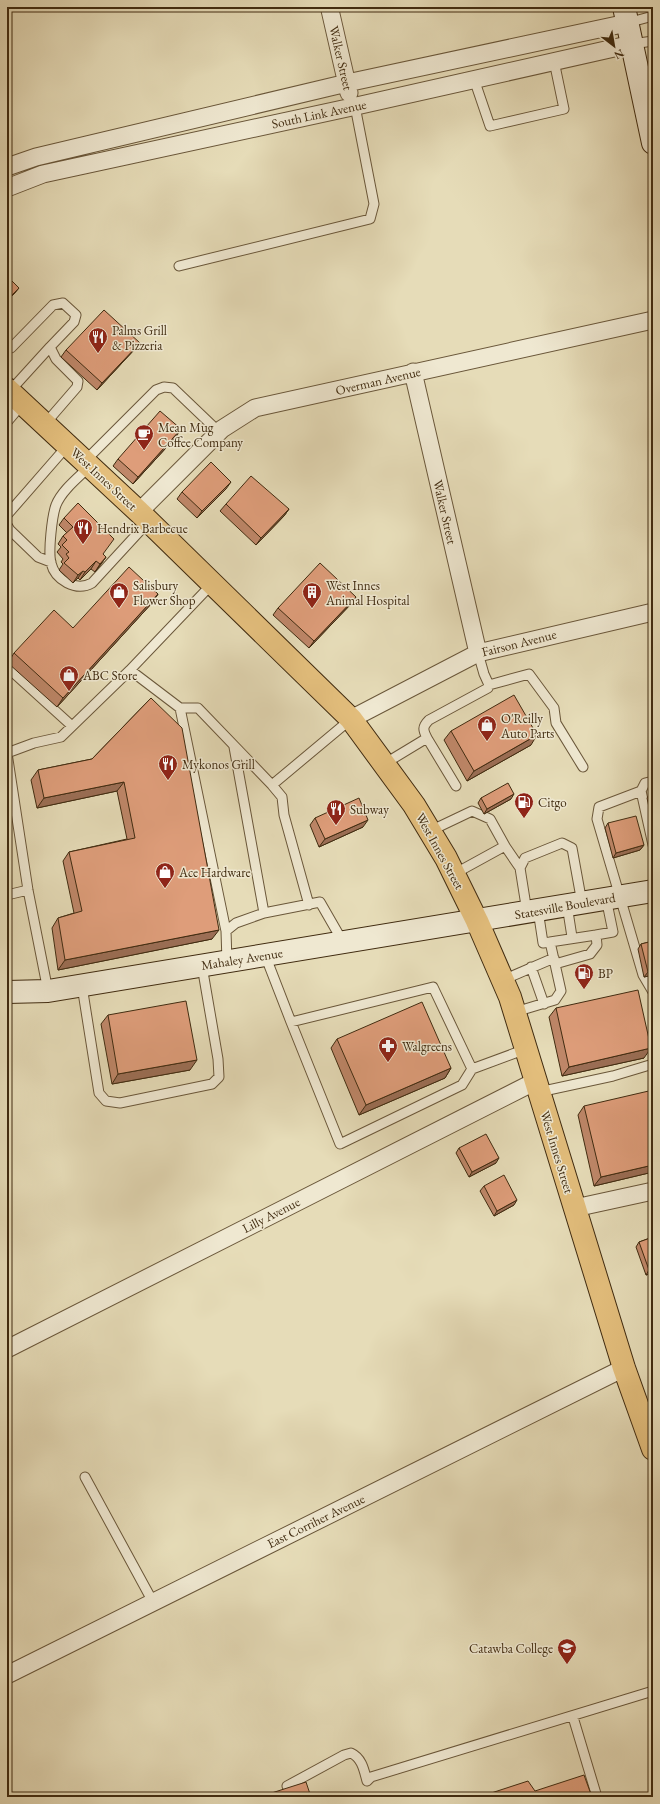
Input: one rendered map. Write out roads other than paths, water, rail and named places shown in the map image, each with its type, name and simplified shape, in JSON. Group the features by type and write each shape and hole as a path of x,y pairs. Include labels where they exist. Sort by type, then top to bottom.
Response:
{"main road":[{"name":"West Innes Street","path":"13,394 144,517 351,719 414,805 430,831 478,921 515,1012 624,1368 653,1449"}],"street":[{"name":"Walker Street","path":"330,10 347,83 354,106"},
{"name":"South Link Avenue","path":"7,167 36,157 347,83 627,25"},
{"name":"South Link Avenue","path":"7,188 43,174 554,61 627,25"},
{"path":"627,25 653,143"},
{"name":"Overman Avenue","path":"144,517 219,432 255,408 653,320"},
{"name":"Walker Street","path":"413,372 478,653"},
{"name":"Fairson Avenue","path":"351,719 478,653 653,612"},
{"name":"Statesville Boulevard","path":"478,921 653,891"},
{"name":"Mahaley Avenue","path":"7,992 48,991 82,986 478,921"},
{"name":"Lilly Avenue","path":"7,1349 537,1086"},
{"path":"575,1208 653,1191"},
{"name":"East Corriher Avenue","path":"7,1675 624,1368"}],"lane":[{"path":"627,25 653,16"},
{"path":"627,25 653,40"},
{"path":"474,79 490,126 564,109 554,61"},
{"path":"179,266 370,219 374,204 354,106"},
{"path":"7,348 11,348 53,305 63,303 76,315 74,322 50,347 13,394 7,422"},
{"path":"45,424 77,387 78,381 56,359 50,347"},
{"path":"144,517 88,585 70,585 59,576 51,562 52,524 56,505 88,464 156,390 164,387 173,388 219,432"},
{"path":"7,515 68,445"},
{"path":"7,525 38,557 51,562"},
{"path":"48,991 28,890 7,753 34,743 61,737 130,670 212,584"},
{"path":"478,653 489,685"},
{"path":"7,667 72,726"},
{"path":"130,670 180,708 198,708 282,797 284,815 309,905"},
{"path":"456,786 427,738 423,730 424,725 429,720 488,688 489,685 529,674 554,708 556,722 582,767"},
{"path":"180,708 226,931 227,962"},
{"path":"272,785 351,719"},
{"path":"384,764 427,738"},
{"path":"234,746 264,913"},
{"path":"653,781 645,783 641,791 653,845"},
{"path":"641,791 599,806 597,819 613,897 642,975 653,992"},
{"path":"430,831 472,811 490,819 504,846 520,868 543,943 572,937 613,932 613,897"},
{"path":"520,868 525,858 554,846 562,843 572,848 575,904 572,937"},
{"path":"454,874 504,846"},
{"path":"7,895 28,890"},
{"path":"226,931 236,923 264,913 320,902 344,943"},
{"path":"503,980 531,967 590,954 596,945 596,934"},
{"path":"515,1012 555,1000 561,991 550,942"},
{"path":"265,955 340,1144 462,1085 472,1069 526,1049"},
{"path":"82,986 99,1093 106,1101 120,1103 212,1084 218,1077 218,1059 202,966"},
{"path":"531,967 544,1004"},
{"path":"291,1022 433,987 472,1069"},
{"path":"537,1086 613,1076 653,1064"},
{"path":"85,1477 154,1602"},
{"path":"287,1786 351,1753 356,1755 360,1761 367,1781 378,1775 573,1717 653,1691"},
{"path":"573,1717 597,1797"}],"place":[{"name":"Palms Grill & Pizzeria","path":"98,354"},
{"name":"Mean Mug Coffee Company","path":"144,451"},
{"name":"Hendrix Barbecue","path":"83,545"},
{"name":"Salisbury Flower Shop","path":"119,609"},
{"name":"West Innes Animal Hospital","path":"312,609"},
{"name":"ABC Store","path":"69,692"},
{"name":"O'Reilly Auto Parts","path":"487,742"},
{"name":"Mykonos Grill","path":"168,781"},
{"name":"Citgo","path":"524,819"},
{"name":"Subway","path":"336,826"},
{"name":"Ace Hardware","path":"165,889"},
{"name":"BP","path":"584,990"},
{"name":"Walgreens","path":"388,1063"},
{"name":"Catawba College","path":"567,1665"}]}
